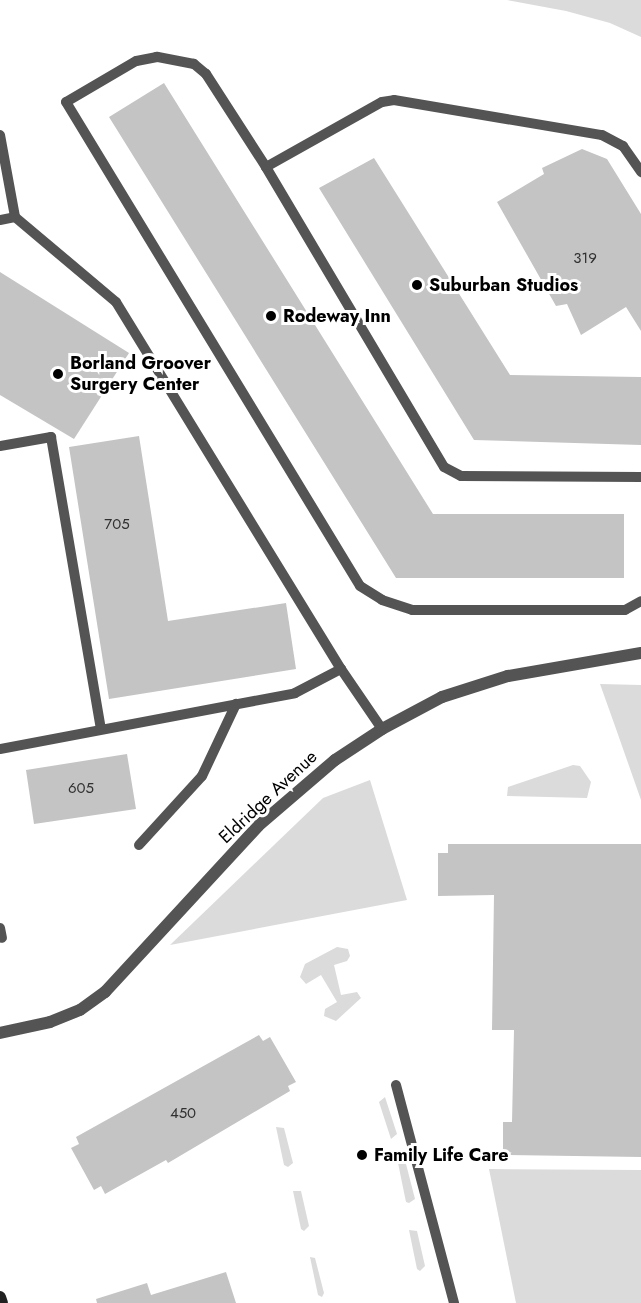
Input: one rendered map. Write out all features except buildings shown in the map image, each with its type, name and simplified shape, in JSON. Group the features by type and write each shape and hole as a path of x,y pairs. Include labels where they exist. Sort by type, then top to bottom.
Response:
{"main road":[{"path":"0,1297 2,1303"}],"street":[{"name":"Eldridge Avenue","path":"0,1033 50,1022 80,1010 105,992 258,826 334,760 382,729 442,698 508,676 641,653"}],"lane":[{"path":"641,477 461,476 444,467 266,168 206,74 194,64 177,58 136,60 66,102 360,586 382,600 412,610 624,610 641,601"},
{"path":"266,168 382,102 394,100 602,135 623,146 641,172"},
{"path":"0,135 15,217 116,302 341,669 382,729"},
{"path":"0,220 15,217"},
{"path":"0,446 51,437 101,729"},
{"path":"0,749 295,693 341,669"},
{"path":"139,845 202,776 236,704"},
{"path":"396,1086 454,1303"}],"shaded area":[{"path":"507,0 641,0 641,37 610,23 566,11"},
{"path":"600,684 641,685 641,800 615,726"},
{"path":"573,765 580,766 591,782 587,798 507,796 508,787"},
{"path":"370,780 407,900 170,945 323,798"},
{"path":"337,947 348,949 350,956 347,961 334,965 341,995 357,992 361,998 336,1021 324,1016 325,1009 337,1002 321,975 306,984 300,977 305,964"},
{"path":"385,1097 397,1134 391,1139 379,1102"},
{"path":"276,1127 284,1128 293,1163 288,1167 284,1165"},
{"path":"398,1163 406,1164 415,1199 409,1203 406,1202"},
{"path":"489,1169 641,1170 641,1303 516,1303"},
{"path":"293,1191 301,1191 309,1226 304,1231 301,1229"},
{"path":"409,1230 417,1231 425,1266 420,1271 417,1269"},
{"path":"310,1257 315,1258 324,1293 322,1297 318,1295"}],"place":[{"name":"Suburban Studios","path":"417,285"},
{"name":"Rodeway Inn","path":"271,316"},
{"name":"Borland Groover Surgery Center","path":"58,374"},
{"name":"Family Life Care","path":"362,1155"}]}
